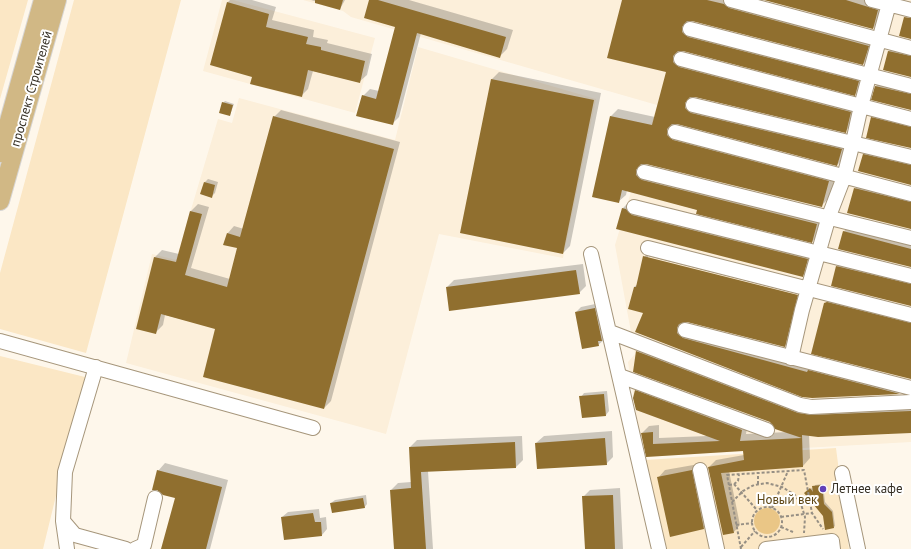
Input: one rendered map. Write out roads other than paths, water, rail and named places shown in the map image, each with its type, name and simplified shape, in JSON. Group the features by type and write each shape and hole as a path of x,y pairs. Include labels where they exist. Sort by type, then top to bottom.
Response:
{"main road":[{"name":"проспект Строителей","path":"0,153 43,0"},
{"name":"проспект Строителей","path":"0,201 57,0"}],"lane":[{"path":"731,0 911,48"},
{"path":"872,0 889,2 911,10"},
{"path":"791,358 829,216 844,177 861,106 889,2"},
{"path":"690,30 911,86"},
{"path":"681,59 911,119"},
{"path":"693,105 911,157"},
{"path":"675,132 911,194"},
{"path":"644,172 829,216 911,238"},
{"path":"634,207 911,276"},
{"path":"648,248 911,315"},
{"path":"591,254 659,549"},
{"path":"685,330 911,388"},
{"path":"610,332 800,405 811,407 911,402"},
{"path":"0,341 313,428"},
{"path":"67,549 63,521 65,472 96,367"},
{"path":"620,376 767,430"},
{"path":"700,470 717,549"},
{"path":"842,472 858,549"},
{"path":"135,549 144,545 155,498"},
{"path":"63,521 75,535 100,545 126,549"},
{"path":"766,549 801,541 832,545"}],"place":[{"name":"Летнее кафе","path":"823,489"}],"park label":[{"name":"Новый век","path":"787,500"}]}
